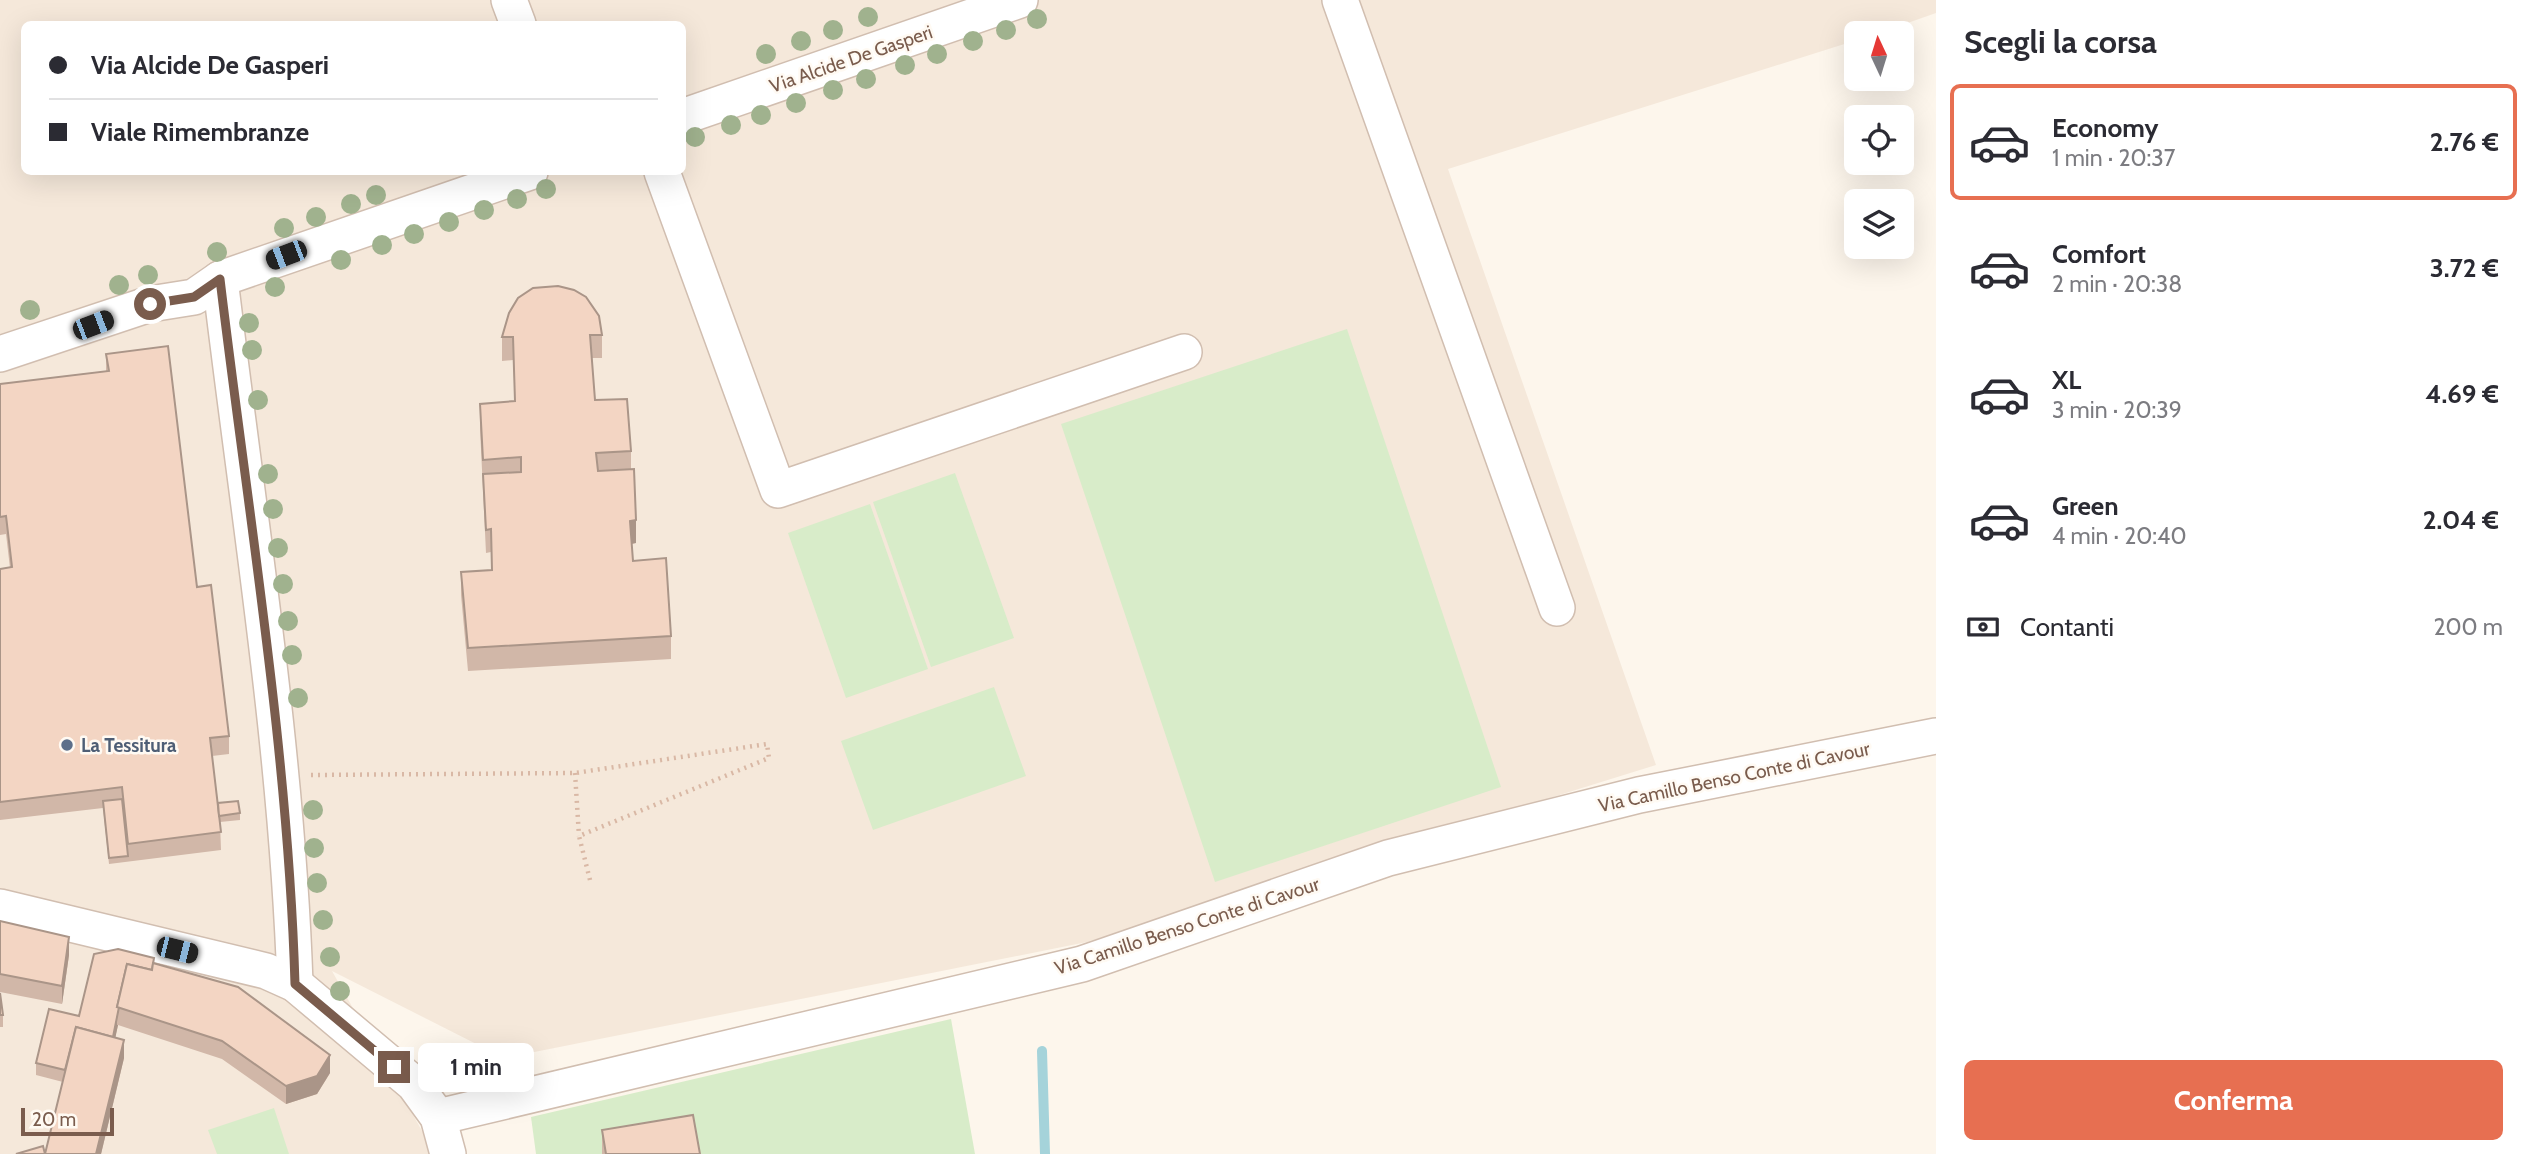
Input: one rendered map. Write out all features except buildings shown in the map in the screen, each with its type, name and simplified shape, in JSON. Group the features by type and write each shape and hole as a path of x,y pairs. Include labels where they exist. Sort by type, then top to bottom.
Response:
{"street":[{"path":"509,0 517,21"},
{"name":"Via Alcide De Gasperi","path":"686,116 1020,0"},
{"path":"1340,0 1557,608"},
{"path":"0,354 150,304 194,297 220,279 521,175"},
{"path":"663,175 778,490 1184,352"},
{"path":"220,279 283,778 291,866 295,984"},
{"name":"Via Camillo Benso Conte di Cavour","path":"438,1117 1082,964 1388,858 1639,794 1936,736"},
{"path":"0,907 266,971 295,984 414,1084 438,1117 448,1154"}],"path":[{"path":"310,775 575,773 767,744 769,758 579,836"},
{"path":"575,773 579,836 590,880"}],"shaded area":[{"path":"0,0 1936,0 1936,13 1913,21 1844,21 1844,44 1448,169 1656,765 1087,942 504,1058 332,971 435,1154 0,1154"}],"green space":[{"path":"1347,329 1501,787 1215,882 1061,424"},
{"path":"955,473 1014,638 931,667 873,502"},
{"path":"870,504 928,669 846,698 788,533"},
{"path":"994,687 1026,776 873,830 841,741"},
{"path":"951,1019 975,1154 536,1154 531,1117"},
{"path":"274,1108 289,1154 217,1154 208,1130"}],"waterway":[{"path":"1042,1051 1045,1154"}],"place":[{"name":"La Tessitura","path":"67,745"}],"route":[{"path":"150,304 194,297 220,279 283,778 291,866 295,984 394,1067"}]}
